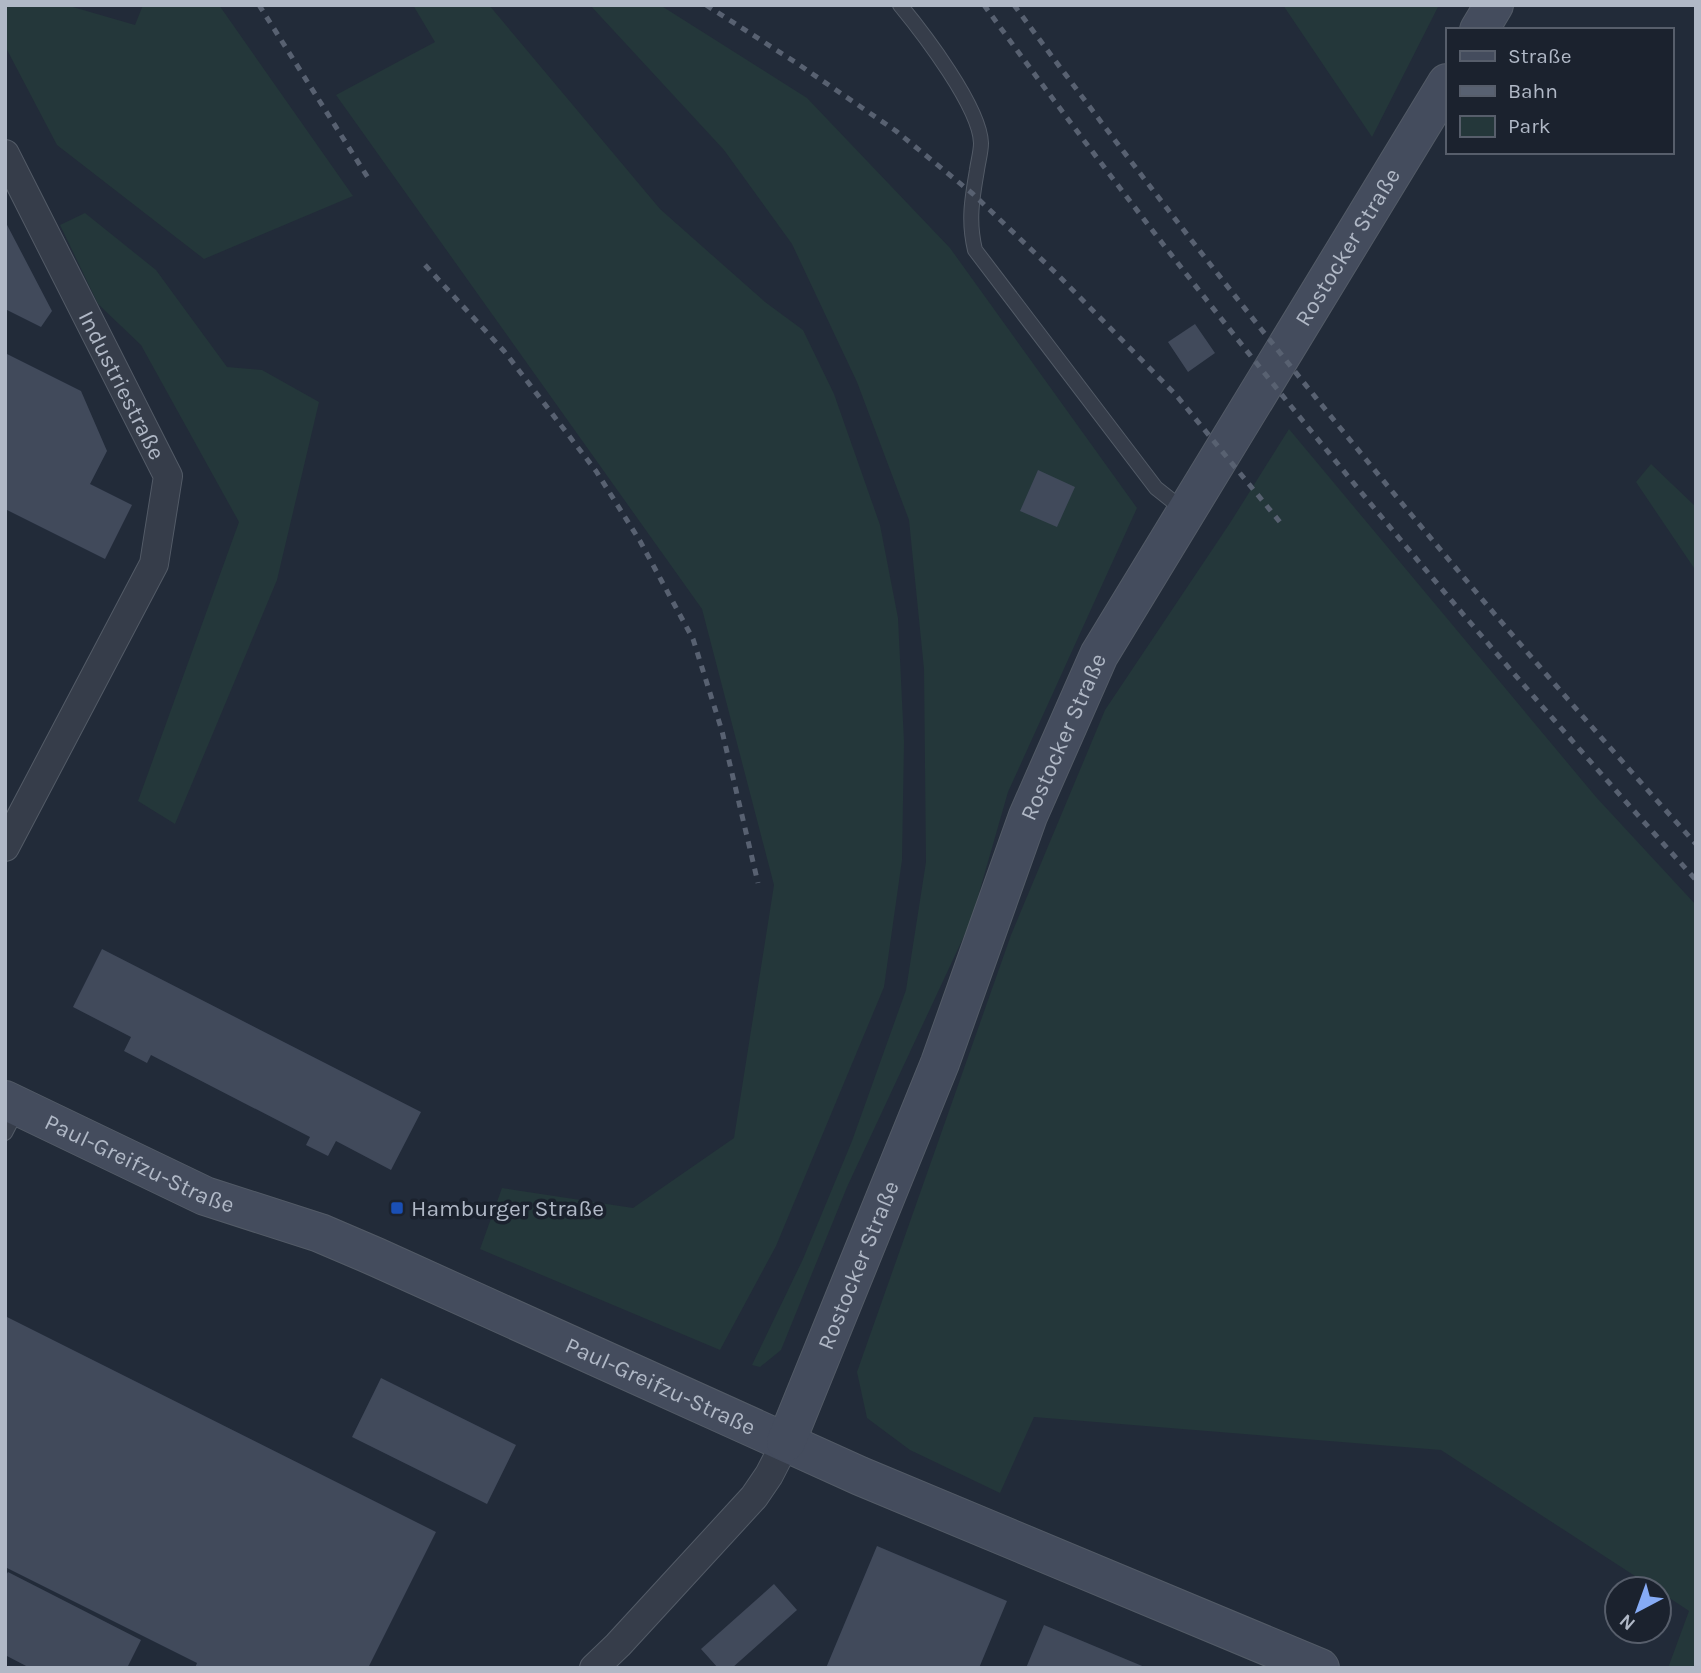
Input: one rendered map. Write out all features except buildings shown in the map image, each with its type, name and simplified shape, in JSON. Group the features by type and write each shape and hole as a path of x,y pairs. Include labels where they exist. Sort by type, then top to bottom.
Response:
{"street":[{"path":"1480,28 1494,5"},
{"name":"Rostocker Straße","path":"786,1442 940,1063 1028,816 1099,655 1446,85"},
{"name":"Industriestraße","path":"5,154 168,476 154,564 5,847"},
{"name":"Paul-Greifzu-Straße","path":"10,1113 205,1196 320,1233 860,1476 1320,1668"},
{"path":"594,1668 754,1497 786,1442"}],"lane":[{"path":"900,5 922,31 948,70 974,117 981,143 970,226 975,250 1156,488 1186,512"}],"green space":[{"path":"5,5 66,5 135,25 143,5 219,5 353,196 204,259 57,145 5,46"},
{"path":"413,5 489,5 660,209 765,302 803,330 834,394 880,525 898,618 904,742 902,860 884,987 776,1246 720,1350 480,1249 502,1188 633,1208 734,1138 774,885 702,609 336,95 435,42"},
{"path":"590,5 660,5 807,98 950,248 1137,508 1008,792 971,921 847,1187 781,1350 760,1367 752,1365 803,1259 852,1141 906,990 926,862 924,669 909,520 857,382 792,244 724,150"},
{"path":"1283,5 1439,5 1372,137"},
{"path":"85,213 156,270 227,367 262,370 319,402 277,580 175,824 138,801 239,522 141,345 98,304 60,225"},
{"path":"1289,429 1596,797 1696,905 1696,1668 1668,1668 1689,1611 1673,1600 1673,1575 1633,1575 1441,1450 1034,1417 1000,1493 910,1450 867,1418 857,1372 1011,935 1105,710 1230,523"},
{"path":"1651,464 1696,507 1696,571 1636,482"}],"railway":[{"path":"259,5 370,181"},
{"path":"706,5 896,131 973,194 1059,276 1176,395 1284,527"},
{"path":"984,5 1153,231 1328,452 1418,561 1696,880"},
{"path":"1014,5 1177,221 1344,433 1517,641 1696,844"},
{"path":"425,265 504,351 596,471 640,541 693,639 722,731 758,883"}],"place":[{"name":"Hamburger Straße","path":"397,1208"}]}
